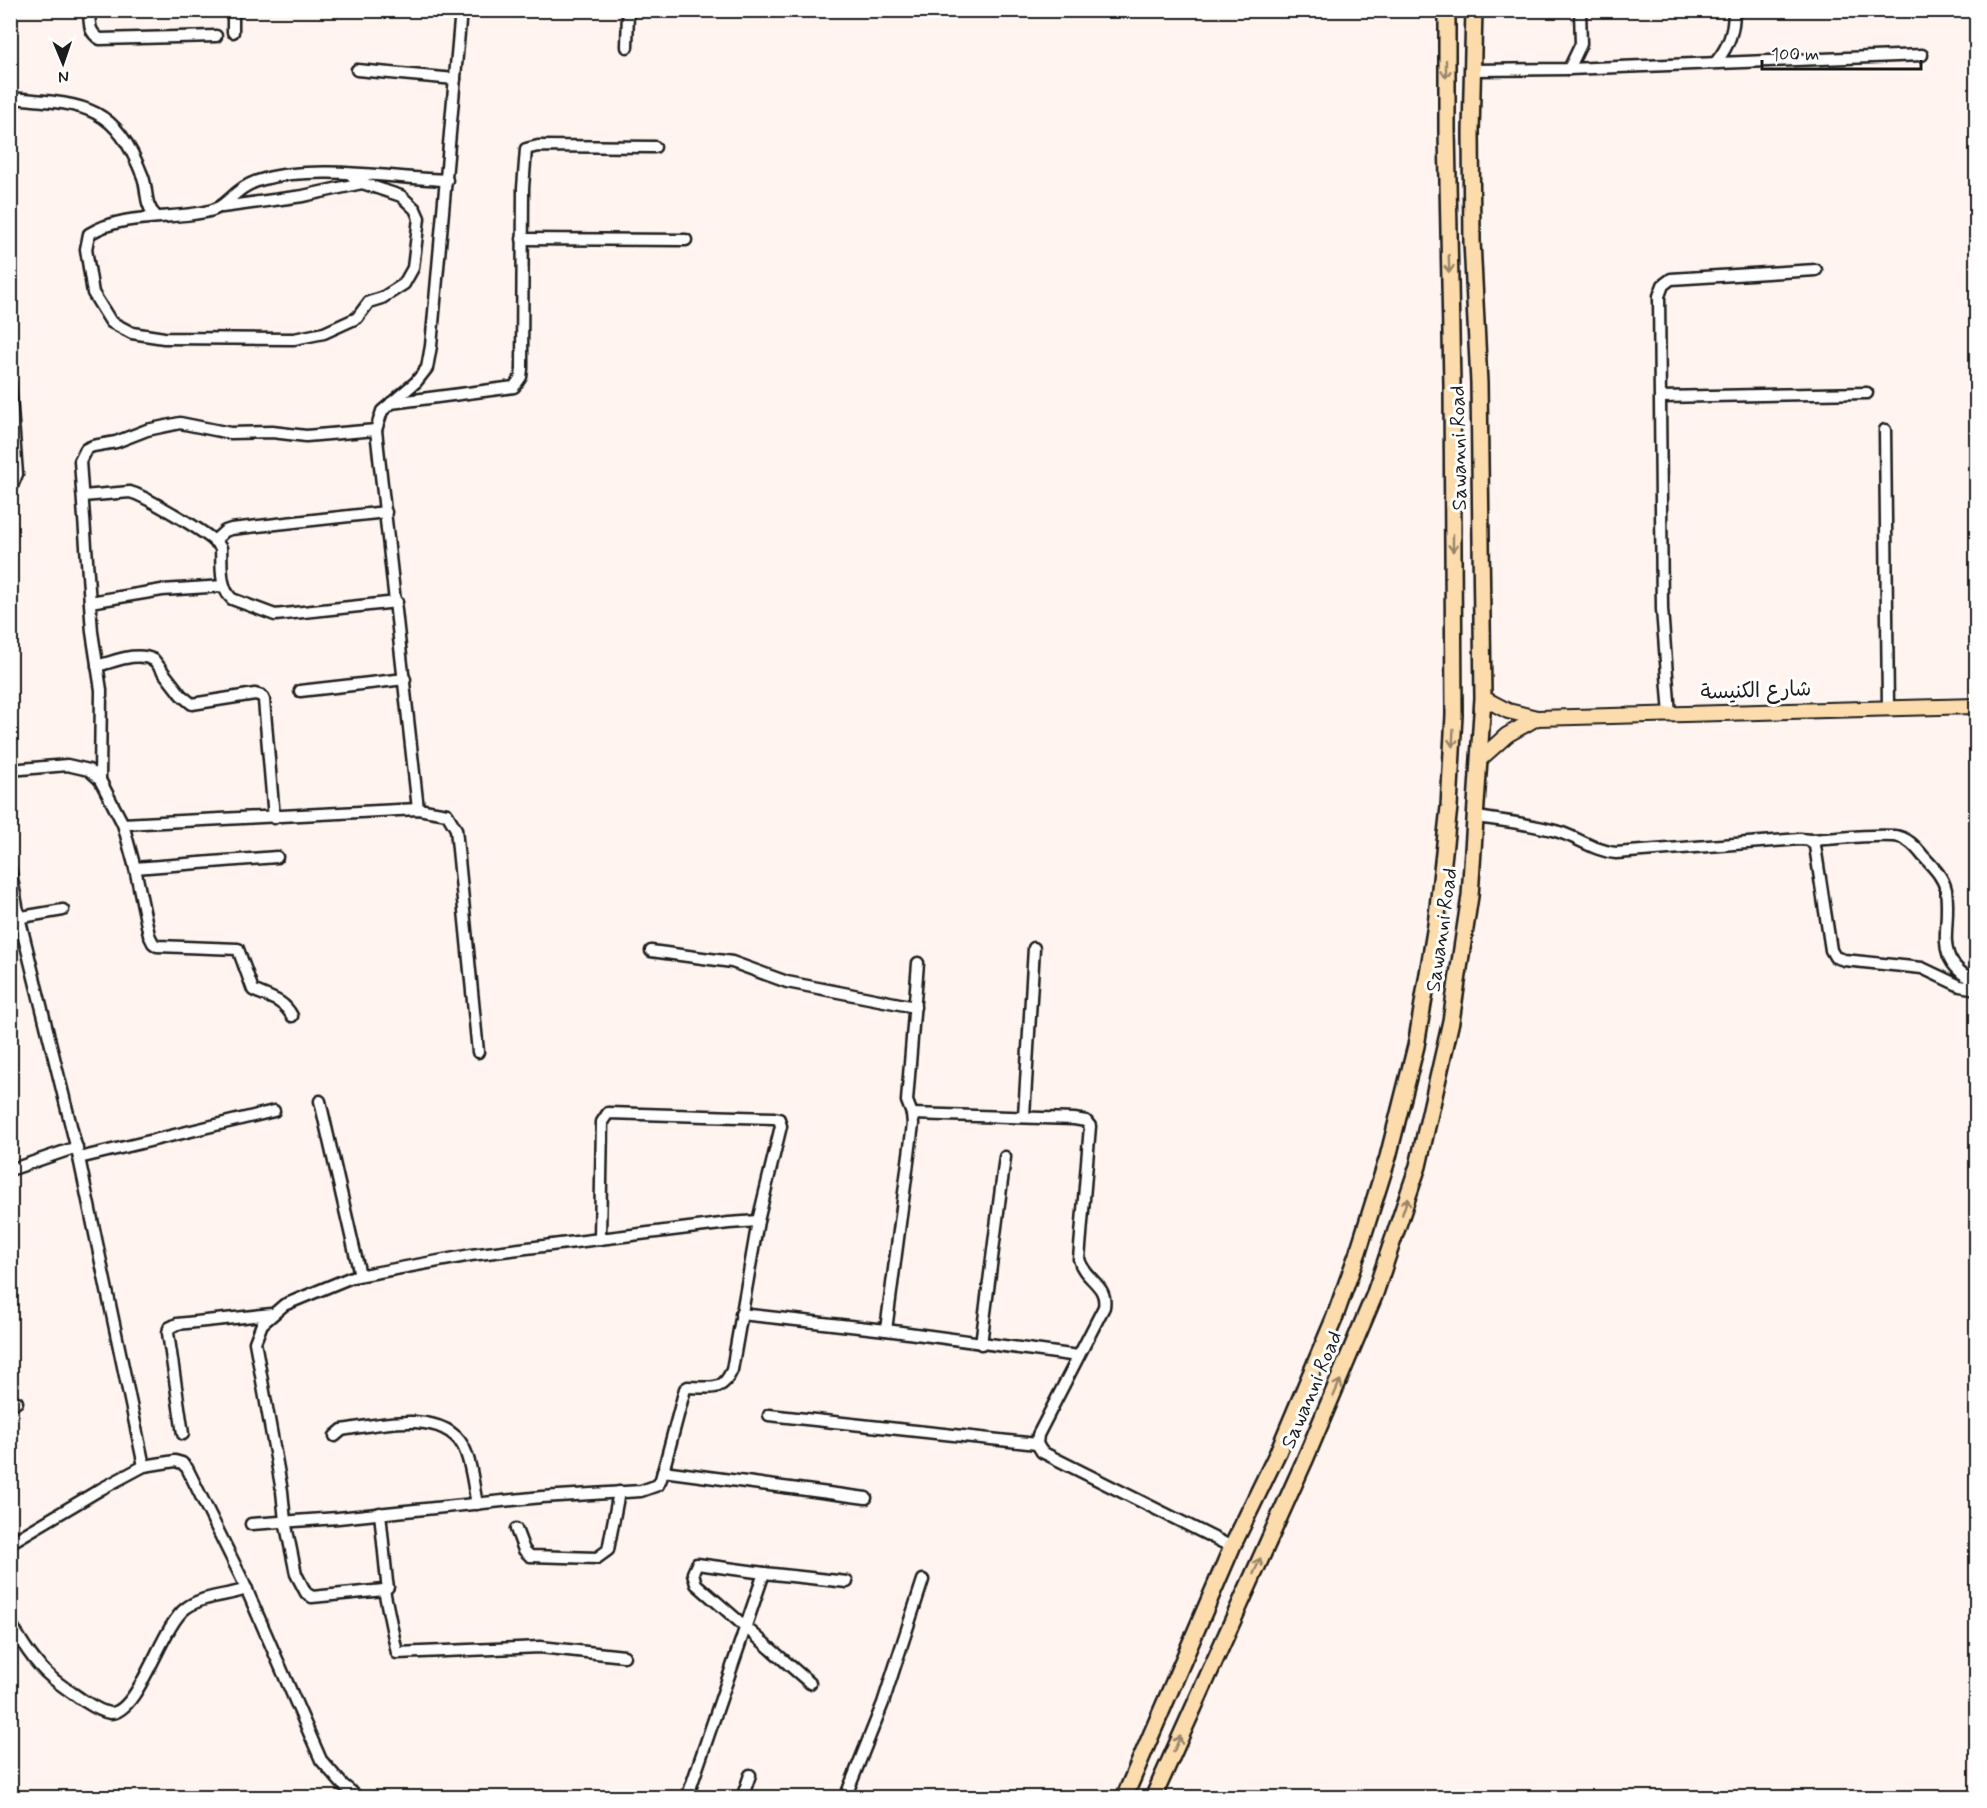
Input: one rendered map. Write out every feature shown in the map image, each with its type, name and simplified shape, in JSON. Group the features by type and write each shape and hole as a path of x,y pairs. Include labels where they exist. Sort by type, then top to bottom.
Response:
{"highway":[{"name":"Sawanni Road","path":"1124,1797 1232,1547 1278,1452 1334,1319 1388,1157 1416,1046 1435,935 1449,807 1454,715 1447,10"},
{"name":"Sawanni Road","path":"1153,1797 1350,1359 1392,1247 1418,1166 1449,1031 1470,896 1483,698 1479,382 1472,241 1471,132 1474,10"}],"main road":[{"name":"شارع الكنيسة","path":"1483,698 1508,711 1537,718 1977,706"},
{"name":"شارع الكنيسة","path":"1479,760 1507,735 1537,718"}],"street":[{"path":"89,10 90,29 100,39 216,36"},
{"path":"233,10 233,32"},
{"path":"418,809 397,602 376,430 382,411 416,382 426,368 431,346 461,10"},
{"path":"627,47 628,10"},
{"path":"1569,69 1581,44 1580,10"},
{"path":"1716,63 1726,50 1734,10"},
{"path":"1473,70 1569,69 1922,55"},
{"path":"357,70 455,79"},
{"path":"10,98 55,101 87,108 100,114 120,134 133,152 144,181 148,206 156,216"},
{"path":"391,403 514,387 518,383 522,369 522,239 526,149 538,146 656,147"},
{"path":"222,207 240,189 263,179 309,172 447,180"},
{"path":"351,175 362,183 401,196 416,209 419,218 414,268 404,284 382,298 369,302 357,318 349,323 324,333 294,339 164,338 132,333 111,322 93,292 86,249 88,234 101,227 156,216 206,212 222,207 303,196 362,183"},
{"path":"522,239 686,240"},
{"path":"1670,715 1662,609 1659,296 1664,285 1671,279 1816,270"},
{"path":"10,384 17,474 10,491"},
{"path":"1660,397 1867,393"},
{"path":"100,780 101,690 90,602 80,460 86,449 180,423 230,432 272,432 306,436 376,430"},
{"path":"1885,430 1888,707"},
{"path":"83,496 130,492 136,494 214,541 221,548 226,594 232,599 275,615 397,602"},
{"path":"214,541 225,531 231,529 386,512"},
{"path":"90,602 162,590 224,586"},
{"path":"97,666 140,655 148,657 154,660 181,695 192,704 255,694 262,696 274,818"},
{"path":"300,691 405,679"},
{"path":"10,770 67,765 89,770 100,780 123,824 149,935 153,943 157,946 238,949 249,985 253,990 280,1001 292,1016"},
{"path":"123,824 418,809 447,814 456,829 478,1052"},
{"path":"1476,817 1532,825 1562,833 1602,851 1616,853 1800,839 1895,836 1914,844 1942,878 1946,890 1947,953 1961,974 1977,982"},
{"path":"1810,840 1815,846 1831,950 1835,957 1844,960 1922,968 1960,986 1977,989"},
{"path":"135,868 277,857"},
{"path":"10,868 15,918 78,1152 144,1466"},
{"path":"15,918 63,910"},
{"path":"1024,1116 1034,948"},
{"path":"651,951 732,962 787,982 915,1007"},
{"path":"886,1330 913,1124 907,1101 918,963"},
{"path":"320,1101 360,1275"},
{"path":"10,1170 78,1152 274,1111"},
{"path":"251,1524 619,1492 652,1488 658,1485 683,1392 688,1387 717,1388 728,1379 732,1370 758,1221 781,1126 779,1119 609,1113 602,1122 600,1239"},
{"path":"912,1114 1081,1119 1090,1126 1080,1259 1085,1273 1102,1289 1105,1302 1038,1435 1037,1444 1042,1452 1232,1547"},
{"path":"981,1344 1005,1157"},
{"path":"380,1513 388,1587 384,1590 316,1598 308,1596 296,1574 255,1342 262,1324 284,1305 332,1284 360,1275 471,1255 758,1221"},
{"path":"183,1434 169,1328 177,1324 273,1314"},
{"path":"741,1314 886,1330 1078,1356"},
{"path":"769,1415 1037,1444"},
{"path":"335,1436 342,1430 406,1421 438,1426 462,1445 468,1460 477,1504"},
{"path":"10,1543 144,1466 175,1461 182,1463 188,1468 247,1589 321,1760 343,1785 359,1797"},
{"path":"663,1471 866,1498"},
{"path":"516,1529 524,1550 530,1556 597,1558 608,1550 619,1492"},
{"path":"810,1683 746,1626 714,1602 696,1584 693,1573 697,1564 847,1582"},
{"path":"687,1797 764,1572"},
{"path":"845,1797 883,1703 923,1580"},
{"path":"10,1622 21,1641 51,1677 88,1704 112,1713 122,1710 132,1698 165,1636 184,1609 213,1596 229,1595 247,1589"},
{"path":"384,1590 397,1653 540,1647 624,1656"},
{"path":"742,1797 750,1775"}]}
